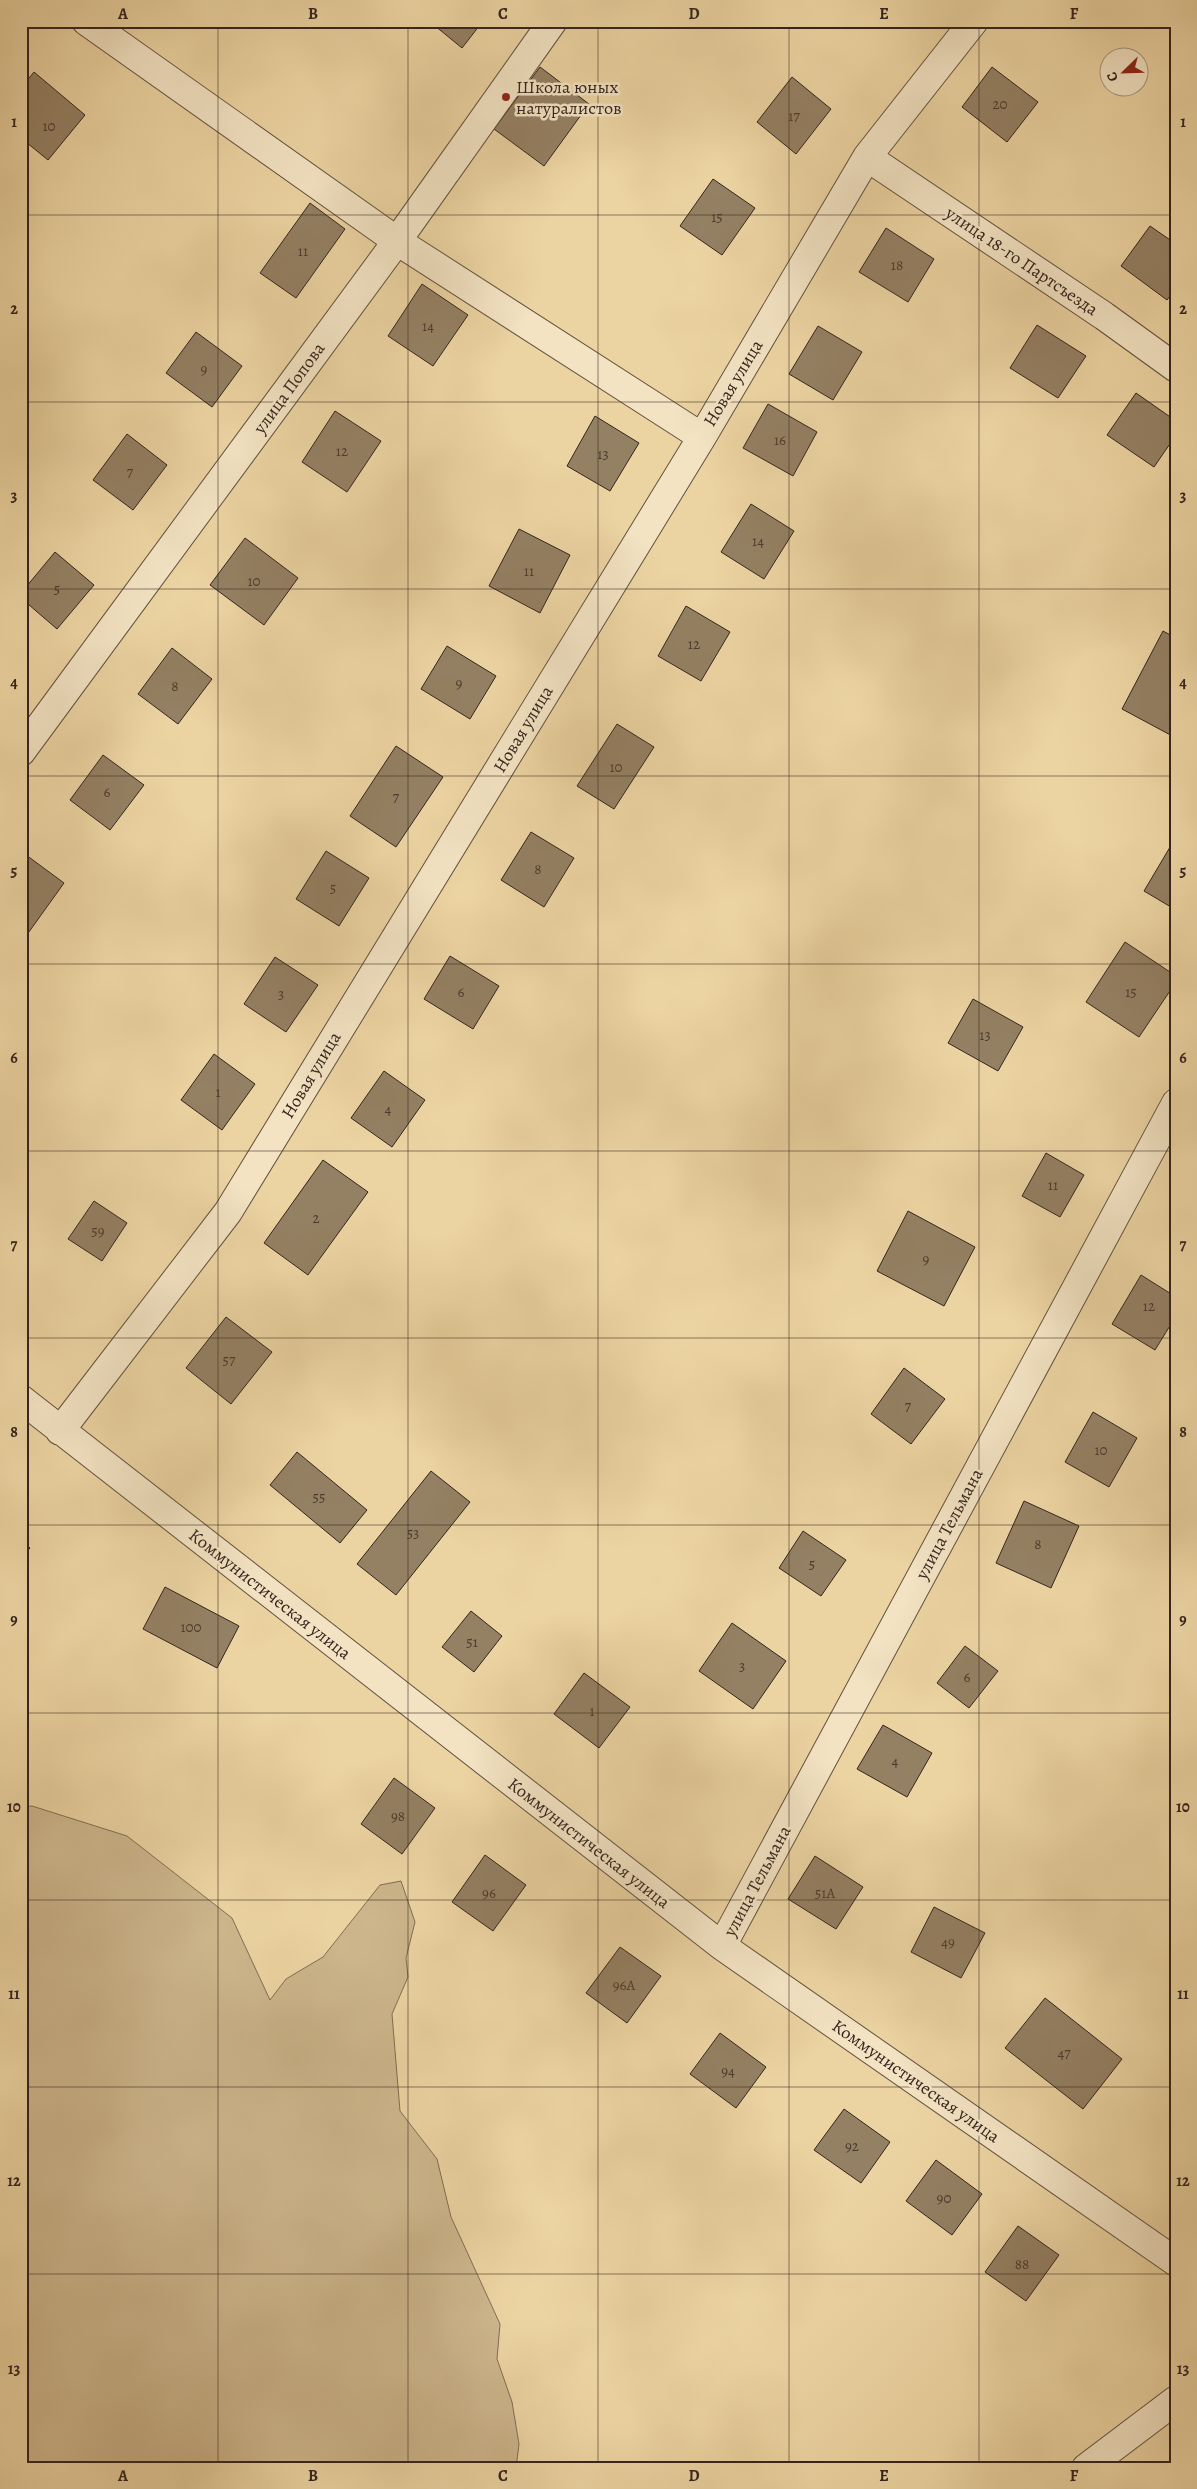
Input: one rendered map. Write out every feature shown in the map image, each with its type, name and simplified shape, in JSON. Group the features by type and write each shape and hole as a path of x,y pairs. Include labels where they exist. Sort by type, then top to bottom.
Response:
{"street":[{"path":"86,21 397,241 702,437"},
{"name":"улица Попова","path":"21,752 397,241 553,21"},
{"name":"Новая улица","path":"60,1431 228,1212 702,437 866,157 974,21"},
{"name":"улица 18-го Партсъезда","path":"866,157 1104,316 1176,368"},
{"name":"улица Тельмана","path":"722,1946 1176,1102"},
{"name":"Коммунистическая улица","path":"21,1399 722,1946 1176,2262"},
{"path":"1086,2468 1176,2400"}],"shaded area":[{"path":"32,1806 127,1836 232,1918 270,2000 286,1979 323,1957 380,1885 401,1881 415,1922 406,1958 408,1977 392,2014 400,2111 437,2159 451,2217 500,2324 497,2359 512,2402 519,2444 516,2468 21,2468 21,1807"}],"building":[{"path":"429,21 483,21 462,48"},
{"path":"540,67 589,104 544,166 494,129"},
{"path":"992,67 1038,102 1007,142 962,107"},
{"path":"34,72 85,115 48,160 21,138 21,88"},
{"path":"792,77 831,109 796,154 757,122"},
{"path":"713,179 755,208 722,255 680,226"},
{"path":"310,203 345,229 296,298 260,273"},
{"path":"1150,226 1176,244 1176,288 1167,300 1121,266"},
{"path":"886,228 934,259 908,302 859,272"},
{"path":"422,284 468,315 433,366 388,336"},
{"path":"1037,325 1086,356 1058,398 1010,368"},
{"path":"818,326 862,352 833,400 789,374"},
{"path":"196,332 242,366 212,407 166,373"},
{"path":"1136,393 1176,421 1176,435 1154,467 1107,435"},
{"path":"768,404 817,432 793,476 743,448"},
{"path":"335,411 381,441 347,492 302,462"},
{"path":"595,416 639,443 610,491 567,466"},
{"path":"127,434 167,465 133,510 93,480"},
{"path":"751,504 794,531 764,579 721,552"},
{"path":"519,529 570,555 540,613 489,586"},
{"path":"245,538 298,578 264,625 210,585"},
{"path":"55,552 94,585 57,629 21,598 21,593"},
{"path":"686,606 730,632 701,681 658,656"},
{"path":"1163,631 1176,638 1176,738 1122,709"},
{"path":"447,646 496,676 470,719 421,689"},
{"path":"172,648 212,679 178,724 138,694"},
{"path":"617,724 654,747 614,809 577,786"},
{"path":"396,746 443,777 396,847 350,816"},
{"path":"103,755 144,785 110,830 70,800"},
{"path":"531,832 574,858 544,907 501,880"},
{"path":"1176,837 1176,910 1144,891"},
{"path":"326,851 369,878 339,926 296,899"},
{"path":"21,853 64,883 21,943"},
{"path":"1125,942 1176,976 1176,982 1139,1037 1086,1002"},
{"path":"450,956 499,986 473,1029 424,999"},
{"path":"275,957 318,985 286,1032 244,1004"},
{"path":"973,999 1023,1027 998,1071 948,1043"},
{"path":"214,1054 255,1084 222,1130 181,1100"},
{"path":"384,1071 425,1100 392,1147 351,1118"},
{"path":"1046,1153 1084,1175 1060,1217 1022,1196"},
{"path":"323,1160 368,1192 308,1275 264,1243"},
{"path":"94,1201 127,1223 102,1261 68,1239"},
{"path":"908,1211 975,1247 944,1306 877,1271"},
{"path":"1141,1275 1176,1297 1176,1316 1155,1350 1112,1324"},
{"path":"226,1317 272,1352 231,1404 186,1368"},
{"path":"904,1368 945,1399 911,1444 871,1414"},
{"path":"1093,1412 1137,1438 1109,1487 1065,1462"},
{"path":"297,1452 367,1510 340,1543 270,1485"},
{"path":"431,1471 470,1502 396,1595 357,1564"},
{"path":"1024,1501 1079,1526 1051,1588 996,1563"},
{"path":"803,1531 846,1560 821,1596 779,1568"},
{"path":"21,1540 30,1548 21,1558"},
{"path":"165,1587 239,1626 217,1668 143,1629"},
{"path":"471,1611 502,1636 474,1672 442,1647"},
{"path":"732,1623 786,1661 753,1709 699,1671"},
{"path":"965,1646 998,1671 969,1708 937,1683"},
{"path":"584,1673 630,1707 599,1748 554,1714"},
{"path":"883,1725 932,1753 907,1797 857,1769"},
{"path":"394,1778 435,1808 402,1854 361,1824"},
{"path":"485,1855 526,1885 493,1931 452,1902"},
{"path":"815,1856 863,1887 836,1929 788,1899"},
{"path":"934,1907 985,1933 961,1978 911,1952"},
{"path":"620,1947 661,1976 627,2023 586,1993"},
{"path":"1045,1998 1122,2059 1083,2109 1005,2048"},
{"path":"720,2033 766,2067 736,2108 690,2074"},
{"path":"844,2109 890,2142 861,2183 814,2150"},
{"path":"936,2160 982,2194 952,2235 906,2201"},
{"path":"1018,2226 1059,2255 1026,2301 985,2272"}],"place":[{"name":"Школа юных натуралистов","path":"506,97"}]}
